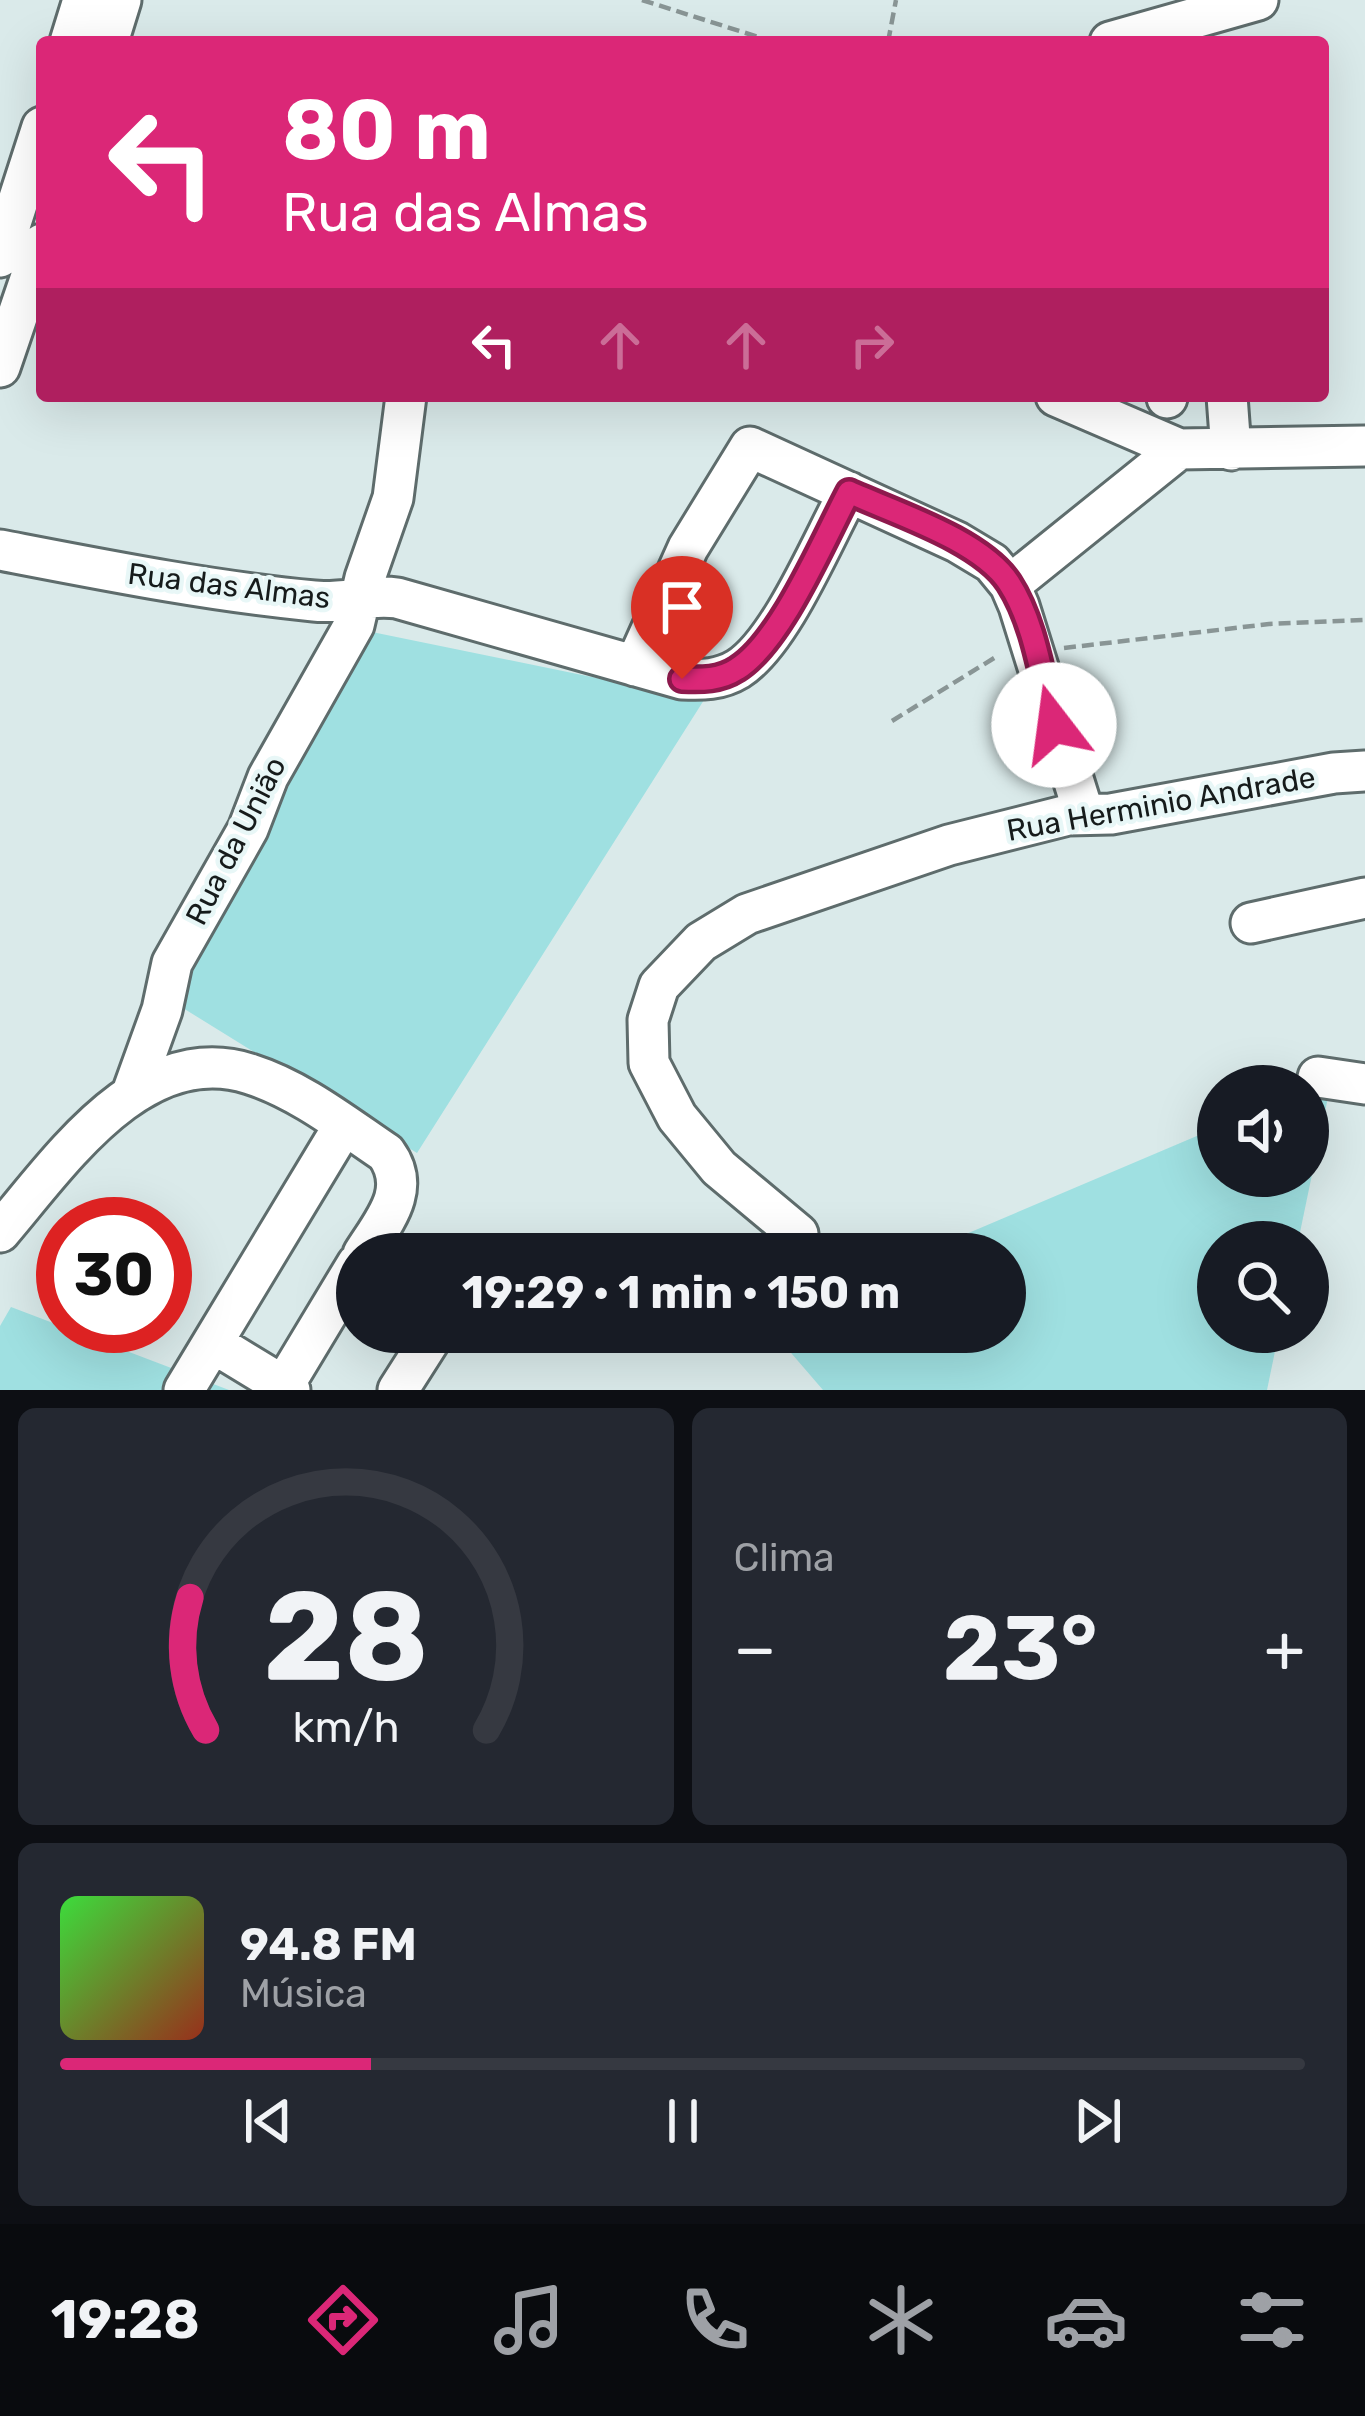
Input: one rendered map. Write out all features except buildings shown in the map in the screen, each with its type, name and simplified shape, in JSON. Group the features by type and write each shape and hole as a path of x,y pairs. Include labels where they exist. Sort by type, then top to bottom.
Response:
{"street":[{"path":"72,36 83,0"},
{"path":"110,36 121,0"},
{"path":"1132,36 1262,0"},
{"path":"1223,36 1262,0"},
{"path":"0,257 36,146"},
{"path":"0,367 36,262"},
{"name":"Rua da União","path":"131,1093 162,1010 172,963 248,829 268,777 345,646 393,498 405,402"},
{"path":"1070,402 1179,449 1365,446"},
{"path":"1227,402 1231,450"},
{"path":"635,666 688,548 750,447 957,542 992,563 1010,584 1084,814"},
{"path":"1010,584 1179,449"},
{"name":"Rua das Almas","path":"0,550 221,590 320,602 398,598 682,679 702,680 736,671 753,658 775,629 849,492"},
{"name":"Rua Herminio Andrade","path":"797,1233 719,1168 658,1087 646,1042 648,1020 659,986 701,942 747,914 950,844 1084,814 1111,814 1365,771"},
{"path":"1251,923 1365,898"},
{"path":"0,1232 88,1130 131,1093 186,1072 229,1069 273,1082 386,1153 398,1177 394,1203 376,1233"},
{"path":"1329,1079 1365,1084"},
{"path":"184,1390 344,1125"},
{"path":"213,1343 285,1388 336,1300"},
{"path":"398,1390 422,1353"}],"path":[{"path":"642,0 755,36"},
{"path":"890,36 896,0"},
{"path":"892,721 1032,645 1365,620"}],"shaded area":[{"path":"372,632 704,700 417,1153 170,1000"},
{"path":"1197,1136 1197,1197 1307,1197 1302,1221 1197,1221 1197,1353 1275,1353 1267,1390 823,1390 791,1353 1026,1353 1026,1233 968,1233"},
{"path":"11,1307 36,1317 36,1353 132,1353 229,1390 0,1390 0,1326"}],"route":[{"path":"682,679 719,678 753,658 775,629 849,492 992,563 1010,584 1019,606 1054,725"}]}
